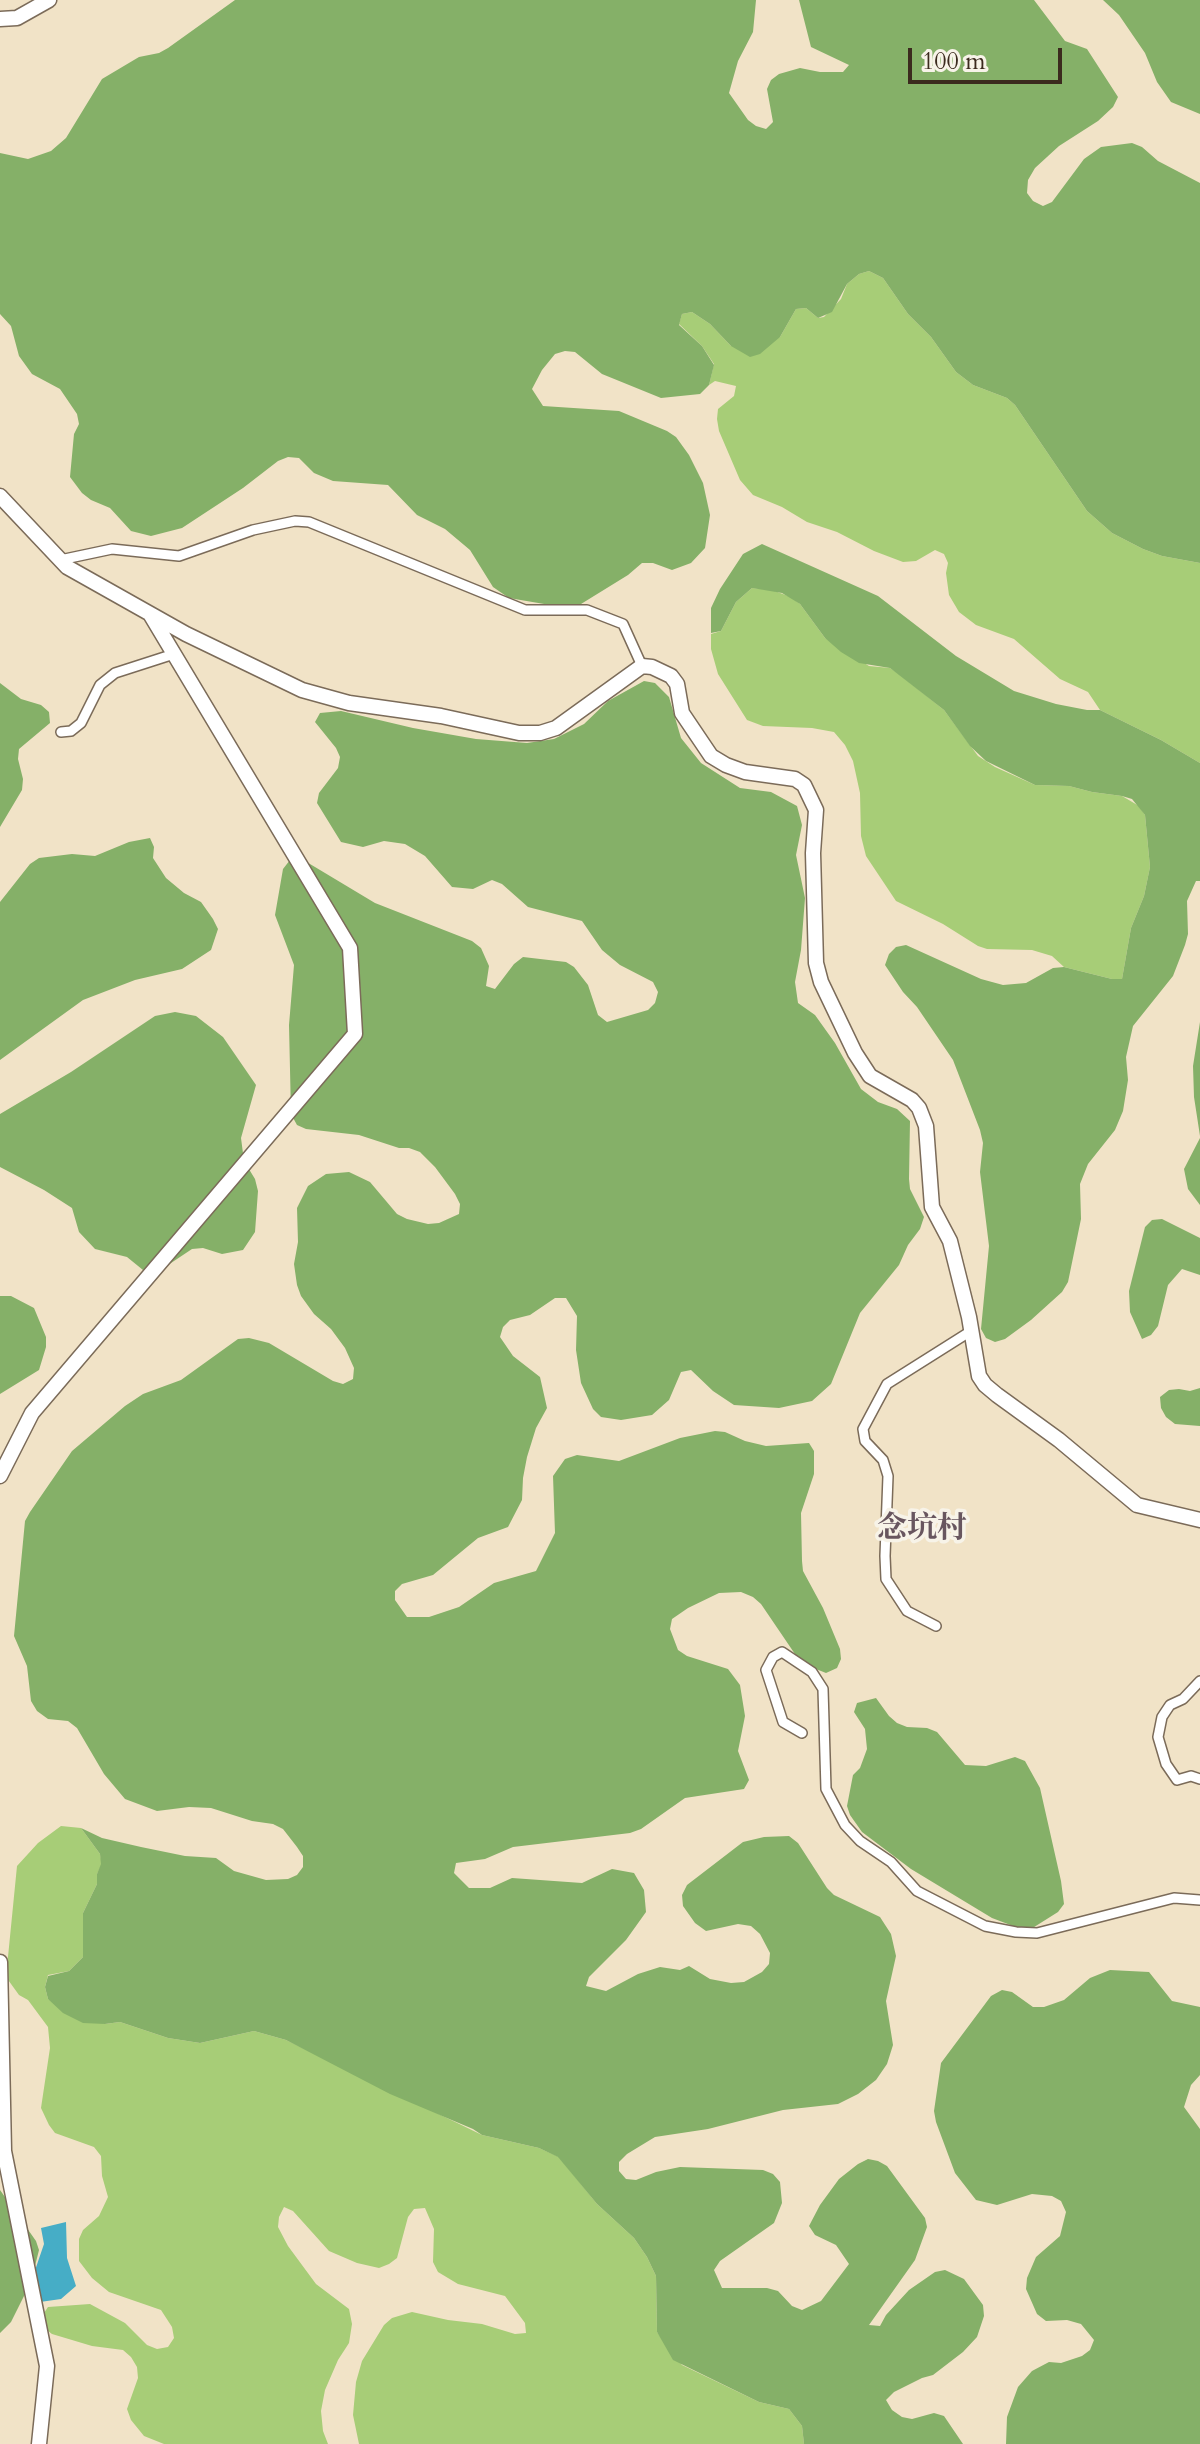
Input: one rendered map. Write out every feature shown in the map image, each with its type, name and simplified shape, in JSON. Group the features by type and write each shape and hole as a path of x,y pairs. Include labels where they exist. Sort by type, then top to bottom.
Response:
{"street":[{"path":"0,19 17,18 49,0"},
{"path":"0,496 67,567 275,679 327,698 441,716 519,733 540,733 556,728 642,666 662,669 677,684 682,713 711,756 745,772 795,779 804,785 816,810 813,853 816,963 821,982 855,1053 870,1076 912,1100 919,1108 926,1126 932,1207 950,1241 979,1376 985,1385 1059,1440 1137,1505 1200,1520"},
{"path":"60,560 112,549 179,556 253,530 295,521 309,522 525,610 587,610 623,624 642,666"},
{"path":"0,1476 32,1413 355,1034 350,948 150,614"},
{"path":"61,732 71,731 81,723 100,685 115,673 174,654"},
{"path":"936,1626 907,1611 886,1579 888,1476 883,1460 865,1441 863,1429 887,1384 971,1331"},
{"path":"802,1733 783,1722 766,1670 773,1657 782,1652 812,1672 823,1689 826,1789 845,1825 860,1841 891,1862 917,1891 985,1926 1037,1933 1174,1898 1200,1900"},
{"path":"1200,1681 1183,1699 1170,1705 1162,1717 1158,1737 1166,1764 1177,1780 1191,1776 1200,1779"},
{"path":"0,1962 4,2151 47,2366 39,2444"}],"green space":[{"path":"235,0 756,0 753,32 738,61 729,93 748,120 766,129 773,122 767,89 771,80 779,74 800,68 843,72 849,65 811,47 799,0 1034,0 1065,41 1087,49 1118,97 1113,107 1098,121 1059,146 1035,168 1028,180 1027,193 1033,201 1043,206 1052,202 1084,159 1101,147 1132,143 1200,183 1200,563 1143,549 1112,533 1087,511 1015,405 1007,398 973,385 956,372 883,278 869,271 859,274 847,284 832,312 818,318 806,308 796,309 780,337 760,354 750,357 731,346 710,324 692,312 682,314 679,325 702,346 714,365 709,385 700,394 661,398 602,374 575,352 555,354 532,389 543,406 619,411 667,431 676,437 689,455 703,483 710,515 705,548 691,563 672,570 653,563 642,563 581,604 550,605 509,598 493,587 470,550 445,529 417,515 388,485 333,481 314,473 299,458 288,457 278,461 182,528 151,536 131,531 110,508 82,493 70,477 74,434 79,424 77,414 60,389 32,374 19,356 11,326 0,314 0,153 28,159 51,151 66,138 102,79 139,57 168,48"},
{"path":"1103,0 1200,0 1200,114 1171,102 1157,82 1145,53 1119,15"},
{"path":"869,271 883,278 956,372 973,385 1007,398 1015,405 1087,511 1112,533 1143,549 1200,563 1200,763 1100,710 1088,692 1060,679 1014,639 976,625 959,612 949,595 948,563 944,554 935,550 916,561 903,562 807,522 753,495 740,480 717,419 718,409 734,396 736,386 715,381 709,385 714,364 702,346 679,324 682,314 692,312 710,324 731,346 780,337 796,309 806,308 818,318 824,317 841,299 847,284 859,274"},
{"path":"762,544 878,596 956,656 1014,691 1056,704 1100,710 1200,763 1200,881 1196,881 1187,901 1188,934 1173,976 1133,1026 1126,1057 1128,1080 1123,1111 1115,1130 1088,1164 1080,1184 1081,1219 1068,1282 1062,1292 1031,1320 1005,1339 995,1342 986,1338 981,1329 989,1246 980,1172 983,1143 980,1130 953,1060 885,965 896,947 906,945 981,979 1003,985 1026,983 1053,968 1064,967 1122,979 1131,928 1144,896 1150,867 1145,815 1132,799 1069,786 1035,785 986,761 970,746 944,710 890,668 859,663 841,652 825,638 800,604 782,593 752,588 736,602 721,631 711,633 711,608 720,589 743,554"},
{"path":"752,588 772,590 791,597 800,604 825,638 869,666 890,668 899,674 944,710 978,756 995,767 1035,785 1069,786 1122,796 1139,806 1145,815 1150,867 1144,896 1131,928 1122,979 1064,967 1052,956 1032,950 978,946 943,924 896,901 866,856 861,836 860,793 853,761 845,745 834,732 763,726 747,720 718,674 711,649 711,634 721,631 736,602"},
{"path":"644,681 655,683 669,697 681,738 701,763 740,788 771,792 797,806 802,825 796,855 805,898 795,982 798,1003 815,1015 861,1089 878,1102 897,1109 910,1121 910,1189 924,1217 899,1265 860,1313 831,1384 812,1401 779,1408 734,1405 691,1370 681,1372 669,1400 652,1415 621,1420 601,1417 593,1409 581,1383 576,1350 577,1316 566,1298 555,1298 530,1315 510,1320 503,1327 500,1337 513,1356 540,1377 547,1408 536,1428 527,1457 522,1500 508,1527 478,1538 433,1575 402,1584 395,1591 395,1600 407,1617 429,1617 459,1607 494,1583 536,1571 555,1533 553,1476 565,1459 577,1455 619,1461 680,1438 715,1431 766,1446 809,1443 814,1451 814,1474 801,1513 803,1571 840,1649 841,1659 837,1668 826,1673 806,1665 797,1657 761,1604 741,1592 719,1593 688,1608 672,1619 670,1629 678,1650 687,1656 728,1669 740,1685 745,1716 738,1751 749,1780 744,1789 685,1798 641,1829 630,1833 513,1847 485,1859 456,1863 454,1873 469,1888 490,1888 512,1878 582,1883 612,1869 634,1873 644,1890 646,1912 626,1940 589,1977 586,1986 606,1991 638,1974 660,1967 680,1970 689,1966 710,1979 731,1983 744,1982 762,1972 769,1964 770,1953 760,1934 751,1926 738,1924 706,1931 695,1923 683,1906 682,1895 687,1885 743,1842 789,1836 798,1843 834,1895 880,1917 891,1934 896,1956 886,2001 893,2045 887,2064 876,2080 838,2104 783,2110 708,2129 655,2137 627,2154 619,2162 619,2171 626,2179 636,2180 680,2167 763,2170 773,2174 780,2182 782,2203 774,2223 720,2261 714,2270 722,2288 767,2288 778,2291 792,2306 802,2310 821,2301 849,2264 836,2245 815,2235 809,2226 820,2205 839,2179 858,2164 868,2159 887,2166 925,2218 927,2227 915,2260 869,2325 880,2326 909,2290 935,2272 945,2270 964,2279 983,2305 984,2316 977,2337 963,2352 933,2375 894,2392 886,2400 892,2410 902,2417 912,2419 934,2413 944,2416 963,2444 804,2444 802,2426 789,2409 759,2402 673,2360 657,2332 656,2276 647,2257 634,2238 597,2204 558,2157 539,2148 482,2135 390,2094 286,2040 254,2031 200,2043 168,2038 120,2022 83,2023 63,2013 48,1999 45,1987 48,1976 69,1971 83,1957 83,1913 97,1884 101,1864 100,1854 81,1828 102,1838 141,1847 185,1856 216,1858 234,1871 266,1880 288,1879 297,1875 303,1867 303,1856 283,1829 273,1824 211,1808 157,1811 125,1799 104,1774 77,1728 68,1721 48,1719 37,1711 31,1701 27,1666 14,1636 25,1521 72,1451 125,1406 143,1394 181,1380 238,1339 269,1343 333,1381 343,1384 353,1379 354,1368 345,1348 331,1329 314,1314 297,1285 294,1264 298,1242 297,1208 308,1186 326,1174 349,1172 370,1182 397,1214 407,1219 439,1223 459,1214 460,1204 455,1194 420,1152 359,1135 306,1129 297,1125 291,1114 289,1025 294,965 275,915 283,869 290,860 300,858 375,903 472,941 481,948 489,966 486,986 495,989 523,957 566,962 574,967 588,985 598,1015 607,1022 648,1010 655,1003 658,992 653,982 620,965 602,950 582,921 528,907 502,884 492,880 473,889 452,887 425,856 405,844 384,841 363,847 341,842 317,803 319,793 338,768 340,757 315,722 320,713 341,711 476,739 527,743 554,739 584,724 608,701"},
{"path":"0,683 21,699 41,705 49,712 50,723 19,749 22,790 0,827"},
{"path":"150,838 154,847 153,858 166,878 201,902 213,919 218,929 211,950 182,969 135,980 83,1000 0,1060 0,902 30,864 39,858 72,854 95,856 129,842"},
{"path":"175,1012 196,1016 223,1037 256,1085 241,1138 244,1161 258,1191 255,1232 243,1250 222,1254 203,1248 192,1249 165,1267 143,1270 127,1257 95,1249 79,1232 72,1208 0,1167 0,1114 71,1072 155,1016"},
{"path":"1200,1022 1200,1136 1193,1066"},
{"path":"1200,1138 1200,1205 1188,1189 1184,1169"},
{"path":"1162,1219 1200,1238 1200,1275 1182,1269 1168,1285 1158,1326 1151,1335 1142,1339 1130,1312 1129,1291 1145,1227 1152,1220"},
{"path":"0,1296 11,1296 34,1308 46,1337 46,1347 39,1370 0,1394"},
{"path":"1200,1388 1200,1426 1175,1424 1166,1417 1160,1397 1169,1390"},
{"path":"876,1698 897,1723 937,1732 965,1765 986,1766 1015,1757 1025,1761 1040,1788 1061,1881 1064,1904 1058,1912 1031,1929 1021,1929 992,1918 911,1869 862,1832 847,1806 853,1775 860,1768 867,1749 865,1729 854,1712 857,1703"},
{"path":"61,1826 81,1828 100,1854 102,1864 97,1874 97,1884 83,1913 83,1957 69,1971 48,1975 45,1987 48,1999 105,2024 120,2022 168,2038 200,2043 254,2031 286,2040 482,2135 539,2148 559,2157 597,2204 634,2238 647,2257 656,2276 657,2332 682,2365 759,2402 789,2409 802,2426 804,2444 359,2444 353,2415 356,2382 362,2361 384,2325 392,2318 412,2312 482,2324 515,2334 526,2333 525,2323 505,2296 458,2284 438,2272 433,2262 434,2229 425,2208 414,2209 408,2217 397,2258 379,2268 329,2251 293,2211 284,2207 279,2217 278,2227 288,2246 316,2284 349,2309 352,2324 349,2343 325,2390 321,2411 328,2444 164,2444 144,2436 131,2420 127,2409 138,2378 137,2367 131,2357 123,2350 92,2346 52,2334 43,2327 42,2316 48,2307 90,2304 125,2323 147,2345 157,2349 168,2347 174,2338 172,2327 161,2310 109,2292 92,2278 79,2261 79,2239 83,2230 99,2216 108,2197 101,2156 94,2147 55,2133 49,2125 41,2108 50,2048 48,2027 6,1977 17,1866 38,1843"},
{"path":"1110,1970 1149,1972 1172,2001 1200,2007 1200,2075 1191,2085 1184,2107 1200,2129 1200,2444 1006,2444 1007,2417 1018,2387 1032,2371 1049,2362 1061,2363 1082,2356 1090,2350 1094,2340 1081,2324 1067,2320 1046,2321 1037,2314 1026,2289 1036,2257 1060,2236 1066,2212 1061,2201 1052,2196 1032,2194 997,2205 976,2200 955,2173 934,2111 941,2063 991,1996 1002,1990 1012,1992 1033,2007 1044,2007 1064,2000 1090,1978"},
{"path":"0,2190 39,2250 31,2282 11,2322 0,2333"}],"water":[{"path":"66,2222 67,2258 76,2286 61,2299 40,2302 31,2282 44,2244 41,2228"}],"district":[{"name":"念坑村","path":"922,1530"}]}
